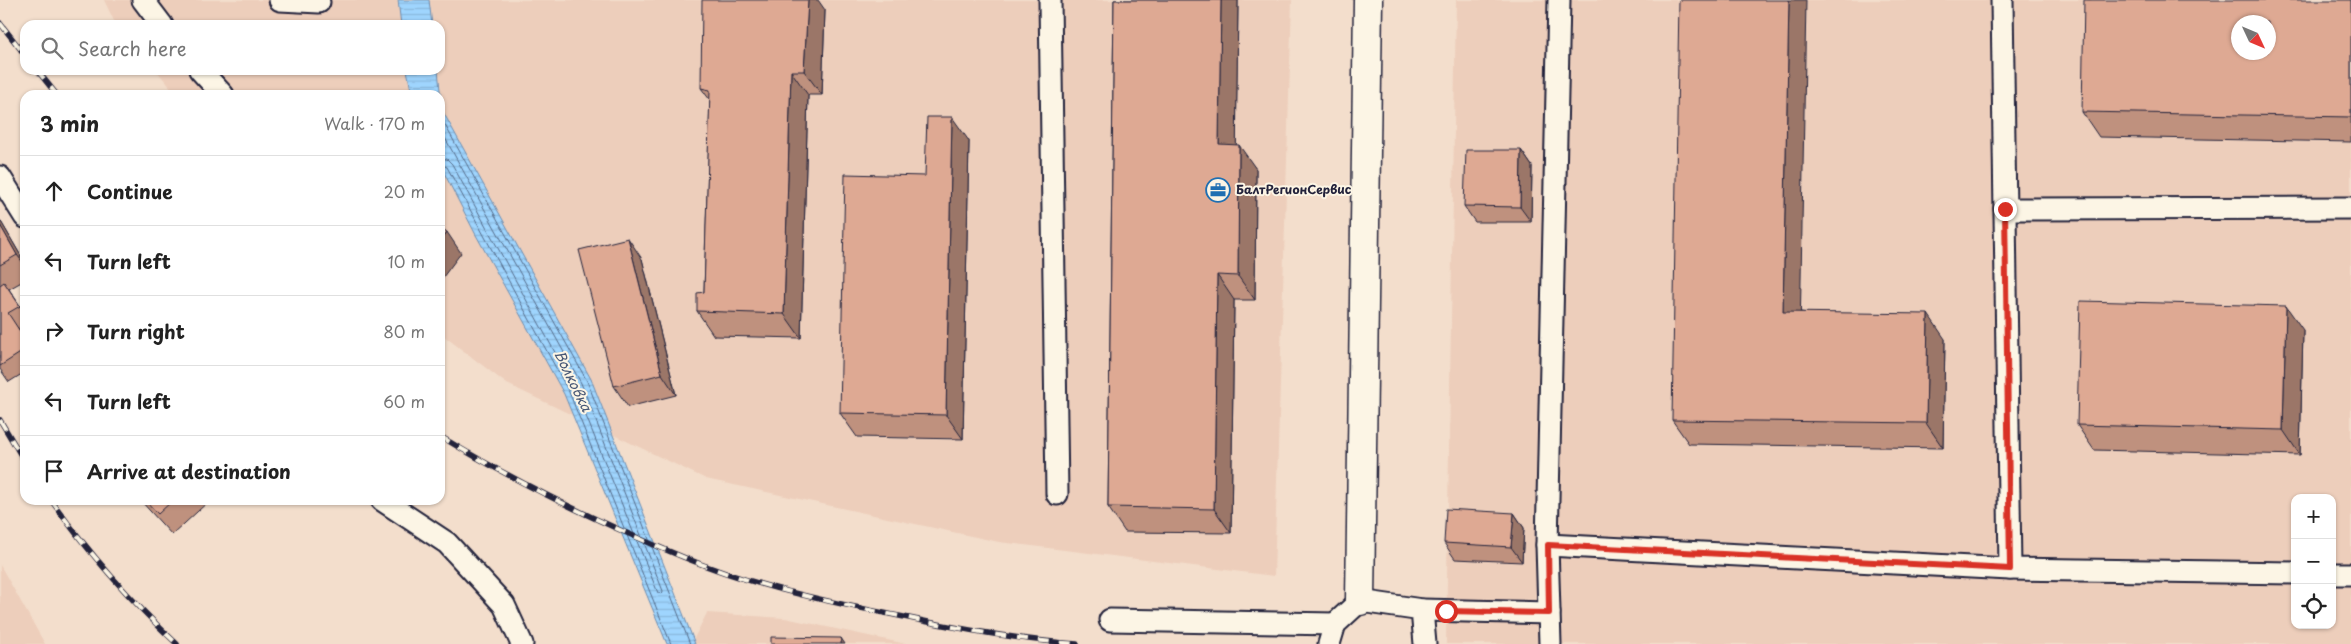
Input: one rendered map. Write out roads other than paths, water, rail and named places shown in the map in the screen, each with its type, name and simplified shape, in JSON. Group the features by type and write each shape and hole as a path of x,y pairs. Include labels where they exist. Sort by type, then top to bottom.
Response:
{"street":[{"path":"1360,601 1368,0"}],"lane":[{"path":"143,0 158,20"},
{"path":"280,0 319,2"},
{"path":"1050,0 1057,494"},
{"path":"1550,644 1548,545 1560,0"},
{"path":"2002,0 2010,569"},
{"path":"205,75 218,90"},
{"path":"0,177 20,209"},
{"path":"2005,209 2351,208"},
{"path":"389,505 447,544 504,605 522,644"},
{"path":"1548,545 2010,569 2291,573"},
{"path":"2336,574 2351,574"},
{"path":"1110,620 1332,634 1360,601 1422,610 1549,613"},
{"path":"1422,610 1425,644"}],"water":[{"path":"398,0 429,0 431,20 400,20"},
{"path":"408,75 438,75 440,90 411,90"},
{"name":"Волковка","path":"445,115 591,379 695,644 667,644 564,394 476,235 445,175"}],"railway":[{"path":"0,23 20,49"},
{"path":"41,75 53,90"},
{"path":"0,420 20,454"},
{"path":"445,439 529,486 590,516 710,568 766,586 951,627 1077,644"},
{"path":"55,505 110,575 177,644"}],"place":[{"name":"БалтРегионСервис","path":"1218,190"}]}
